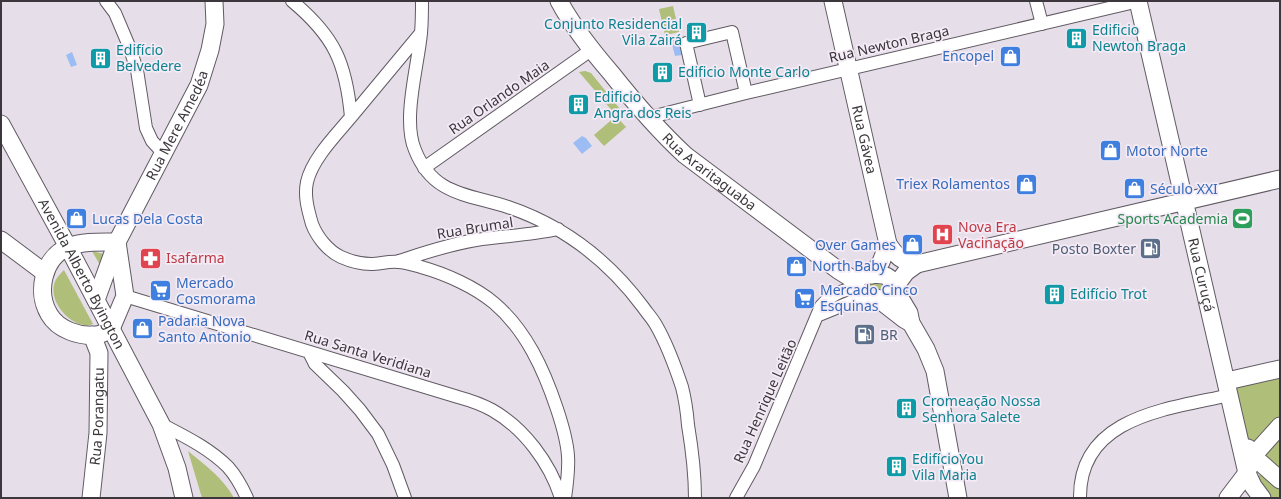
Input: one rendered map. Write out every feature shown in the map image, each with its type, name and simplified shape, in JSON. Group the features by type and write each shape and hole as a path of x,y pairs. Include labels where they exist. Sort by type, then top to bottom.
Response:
{"street":[{"path":"106,1 115,13 137,70 146,128 152,140 163,153"},
{"name":"Rua Mere Amedéa","path":"96,300 117,242 199,85 210,50 215,24 214,1"},
{"path":"292,1 324,32 335,50 346,85 350,117"},
{"path":"422,1 421,34 414,78 410,132 414,150 424,168 445,188 454,192 508,207 558,230 572,238 606,264 632,293 656,325 670,355 682,388 694,466 696,498"},
{"name":"Rua Araritaguaba","path":"559,1 591,50 647,118 685,155 838,270 862,291 910,323"},
{"name":"Rua Gávea","path":"833,1 888,244"},
{"path":"1036,1 1042,24"},
{"name":"Rua Newton Braga","path":"647,118 746,93 1138,1"},
{"name":"Rua Curuçá","path":"1138,1 1247,472 1253,486 1262,498"},
{"path":"700,105 686,43 732,32 746,93"},
{"path":"421,34 350,117 312,168 307,182 306,197 308,211 313,226 319,237 340,257 356,262 370,264 398,262 422,267 478,290 495,303 513,322 528,343 542,369 564,429 568,455 568,473 565,498"},
{"name":"Rua Orlando Maia","path":"424,168 591,50"},
{"name":"Avenida Alberto Byington","path":"1,124 68,247 161,424 177,468 184,498"},
{"path":"958,498 935,370 926,349 910,323 909,312 894,288 893,282 884,275 864,275 862,291 888,297 892,293 894,288 906,272 917,264 1280,179"},
{"name":"Rua Brumal","path":"398,262 432,250 476,240 529,235 558,230"},
{"path":"1,240 45,273"},
{"path":"117,242 125,296 111,329 98,335 82,335 67,330 49,314 45,306 42,289 45,273 50,263 56,256 68,247 84,243 117,242"},
{"path":"888,244 895,255 902,260 917,264"},
{"path":"872,274 881,262 888,244"},
{"name":"Rua Henrique Leitão","path":"736,498 754,466 819,315 821,306 836,293 846,289 862,291"},
{"name":"Rua Santa Veridiana","path":"125,296 465,399 491,410 516,428 533,446 548,470 561,498"},
{"name":"Rua Porangatu","path":"91,498 98,433 98,353 92,335"},
{"path":"98,353 112,347 122,350"},
{"path":"309,352 315,364 360,410 378,434 393,465 405,498"},
{"path":"1080,498 1080,489 1085,467 1092,453 1102,441 1117,428 1136,418 1228,388 1280,369"},
{"path":"161,424 190,438 216,456 238,480 247,498"},
{"path":"1228,498 1247,472 1253,456 1280,426"},
{"path":"1239,434 1253,456 1280,480"}],"green space":[{"path":"673,6 679,32 665,35 659,9"},
{"path":"585,71 591,73 620,109 614,113 579,72"},
{"path":"616,116 626,127 604,146 594,135"},
{"path":"92,251 104,254 100,265"},
{"path":"64,270 93,324 85,325 72,320 66,316 58,305 53,292 54,285 59,275"},
{"path":"872,280 886,285 884,288 870,291 866,289 865,284"},
{"path":"1280,373 1280,475 1245,435 1234,385"},
{"path":"188,451 225,484 234,498 202,498"},
{"path":"1261,474 1280,489 1280,498 1267,498 1257,480 1258,476"}],"water":[{"path":"679,39 682,55 675,56 671,40"},
{"path":"72,52 77,65 71,67 66,55"},
{"path":"582,136 586,138 592,146 582,154 573,143"}],"place":[{"name":"Conjunto Residencial Vila Zairá","path":"697,32"},
{"name":"Edificio Newton Braga","path":"1076,38"},
{"name":"Encopel","path":"1010,56"},
{"name":"Edifício Belvedere","path":"101,58"},
{"name":"Edificio Monte Carlo","path":"662,72"},
{"name":"Edificio Angra dos Reis","path":"578,105"},
{"name":"Motor Norte","path":"1110,151"},
{"name":"Triex Rolamentos","path":"1026,184"},
{"name":"Século XXI","path":"1134,189"},
{"name":"Lucas Dela Costa","path":"77,219"},
{"name":"Sports Academia","path":"1243,219"},
{"name":"Nova Era Vacinação","path":"943,235"},
{"name":"Over Games","path":"912,245"},
{"name":"Posto Boxter","path":"1151,249"},
{"name":"Isafarma","path":"150,258"},
{"name":"North Baby","path":"797,266"},
{"name":"Mercado Cosmorama","path":"161,291"},
{"name":"Edifício Trot","path":"1055,294"},
{"name":"Mercado Cinco Esquinas","path":"805,298"},
{"name":"Padaria Nova Santo Antonio","path":"142,329"},
{"name":"BR","path":"864,335"},
{"name":"Cromeação Nossa Senhora Salete","path":"906,409"},
{"name":"EdifícioYou Vila Maria","path":"897,467"}]}
